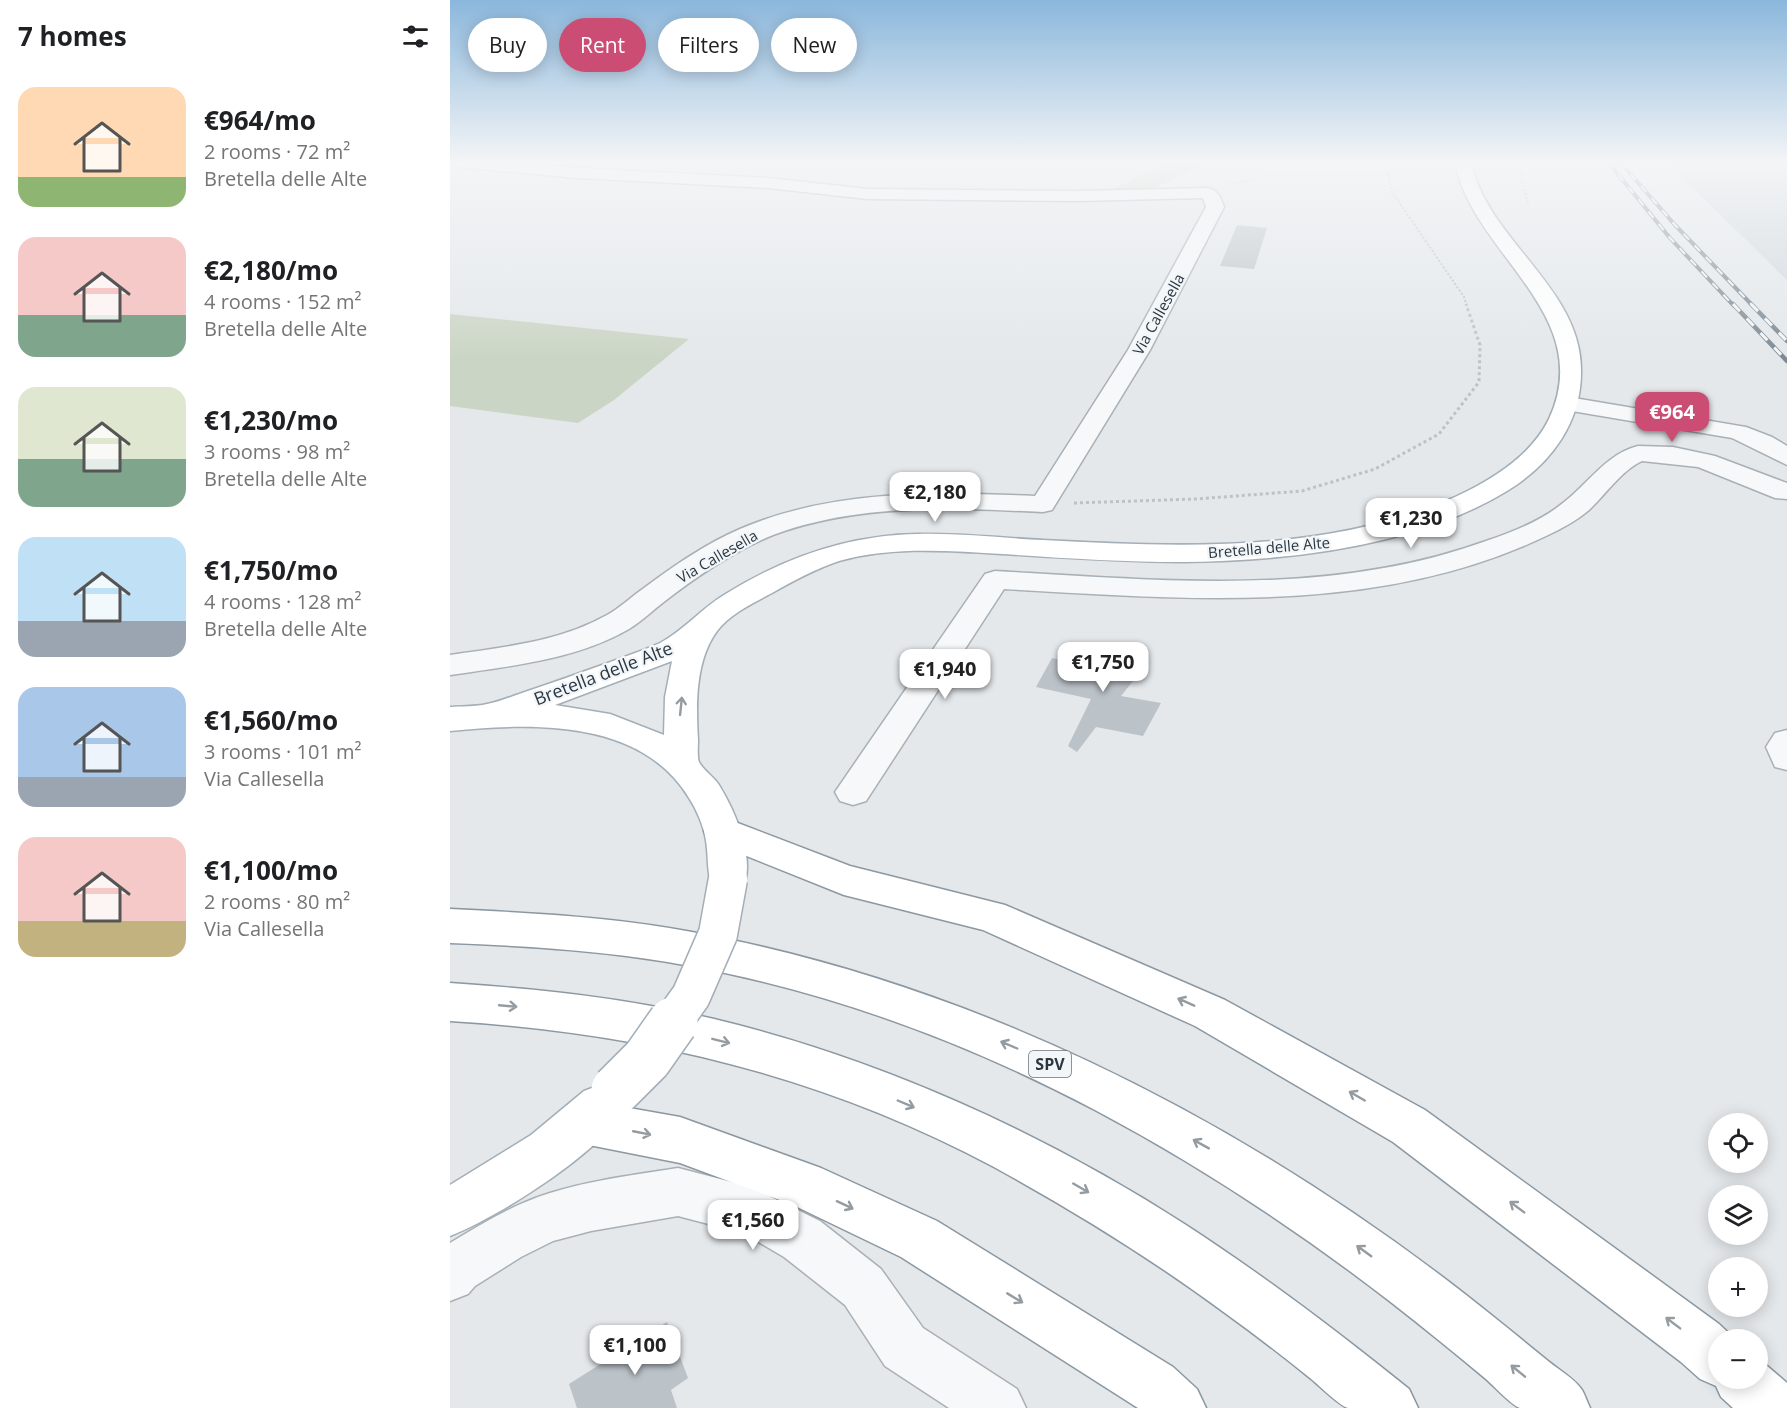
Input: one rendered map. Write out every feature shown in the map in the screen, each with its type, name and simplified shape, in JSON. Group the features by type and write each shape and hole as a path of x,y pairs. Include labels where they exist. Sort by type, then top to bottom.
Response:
{"main road":[{"name":"Bretella delle Alte","path":"497,713 583,684 673,649 733,602 795,568 833,554 873,546 917,542 1209,554 1320,544 1372,534 1416,522 1496,488 1528,464 1550,439 1568,404 1570,382 1568,342 1552,308 1495,228"},
{"name":"Bretella delle Alte","path":"681,765 680,712 683,686 689,656 704,625"},
{"path":"450,719 497,713 541,713 583,719 620,729 654,744 681,765 706,794 722,831 728,879 718,934 691,996 647,1059 600,1106 520,1171 450,1212"},
{"path":"722,831 844,880 992,916 1210,1013 1409,1126 1708,1350"},
{"name":"SPV","path":"450,926 568,933 668,945 723,955 904,1005 1028,1053 1215,1152 1321,1220 1421,1294 1563,1408"},
{"path":"450,1002 538,1009 694,1034 750,1048 869,1088 1009,1149 1084,1189 1186,1253 1296,1334 1390,1408"},
{"path":"600,1106 680,1140 804,1185 918,1239 1154,1386 1178,1408"},
{"path":"1752,1389 1774,1408"}],"street":[{"name":"Via Callesella","path":"450,665 525,655 581,641 621,621 694,566 738,541 777,525 831,511 888,503 945,501 1043,504 1139,350 1205,228"},
{"path":"1568,404 1737,432 1763,442 1787,457"},
{"path":"853,792 995,580 1129,588 1249,591 1303,589 1383,578 1462,560 1546,525 1570,511 1593,492 1618,465 1636,453 1673,454 1712,461 1786,493"},
{"path":"1787,742 1783,747 1787,758"},
{"path":"450,1276 457,1268 503,1239 549,1218 591,1207 678,1192 751,1211 802,1239 863,1287 904,1347 998,1408"}],"path":[{"path":"1043,504 1196,499 1302,491 1375,469 1439,434 1479,382 1480,345 1464,297 1416,228"}],"shaded area":[{"path":"1734,228 1787,228 1787,280"}],"green space":[{"path":"450,314 689,339 614,400 578,423 450,406"}],"building":[{"path":"1236,228 1267,228 1254,269 1220,266"},
{"path":"1112,644 1149,661 1121,696 1161,703 1143,736 1096,727 1077,752 1068,746 1091,699 1036,687 1052,658 1091,667"},
{"path":"667,1322 688,1378 671,1390 677,1408 577,1408 569,1384"}],"railway":[{"path":"1662,228 1734,306"},
{"path":"1678,228 1753,306"},
{"path":"1733,304 1787,361"},
{"path":"1751,304 1787,341"}]}
